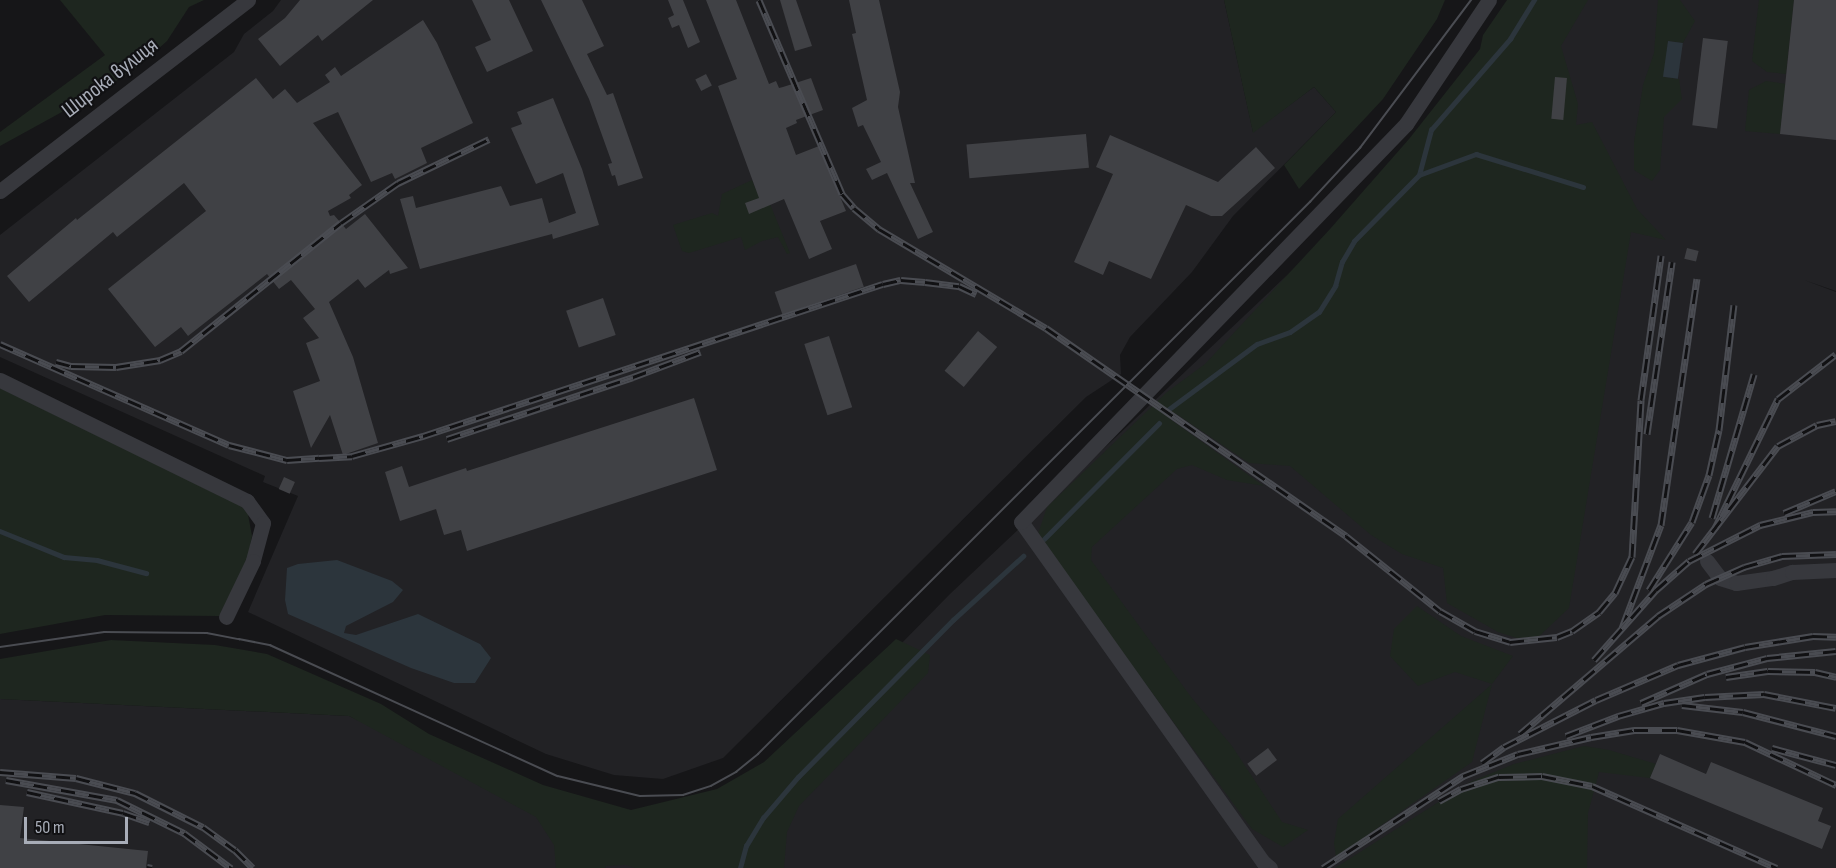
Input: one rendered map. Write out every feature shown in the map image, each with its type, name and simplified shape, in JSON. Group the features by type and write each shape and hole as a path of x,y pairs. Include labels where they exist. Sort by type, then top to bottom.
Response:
{"street":[{"name":"Широка вулиця","path":"0,191 248,0"},
{"path":"1270,868 1263,862 1022,522 1406,124 1489,0"},
{"path":"0,380 248,501 263,523 253,561 226,616"},
{"path":"1707,561 1720,578 1736,583 1773,578 1792,572 1836,570"}],"shaded area":[{"path":"60,0 204,0 189,7 167,41 139,66 102,90 0,146 0,132 105,55"},
{"path":"281,0 1224,0 1253,132 1314,87 1336,112 1233,216 1192,272 1130,337 1120,355 1121,374 1086,397 723,758 663,779 614,775 546,754 248,612 298,496 263,482 265,476 0,357 0,235 234,52 244,34 273,11"},
{"path":"1224,0 1445,0 1437,19 1383,99 1299,189 1284,165 1336,112 1314,87 1253,133"},
{"path":"1507,0 1588,0 1561,46 1578,104 1576,125 1592,122 1637,209 1666,240 1631,232 1569,608 1532,643 1498,632 1447,603 1443,568 1402,554 1371,535 1290,466 1249,463 1175,413 1170,419 1264,486 1227,480 1192,465 1177,469 1092,547 1091,560 1191,697 1232,746 1282,822 1308,830 1283,847 1252,829 1045,547 1038,534 1047,507 1167,392 1205,364 1330,229 1409,139 1480,49 1483,35"},
{"path":"1558,0 1836,0 1836,291 1804,280 1836,292 1836,868 692,868 722,826 950,594 1430,140 1562,138"},
{"path":"1658,0 1680,0 1695,21 1683,43 1668,41 1664,77 1679,79 1682,99 1664,117 1660,170 1652,181 1634,170 1634,142 1643,85 1654,53"},
{"path":"1759,0 1794,0 1786,74 1767,72 1752,61"},
{"path":"1668,41 1683,43 1678,79 1663,77"},
{"path":"1766,81 1786,84 1780,134 1745,131 1749,90"},
{"path":"752,180 756,190 763,187 790,253 787,254 778,237 762,241 745,250 741,237 689,253 682,251 673,225 712,213 718,216 722,194"},
{"path":"0,388 247,509 252,536 247,562 219,616 105,615 0,634"},
{"path":"337,560 392,581 403,590 393,602 346,626 344,633 356,635 418,614 480,644 491,658 475,683 454,683 411,668 288,614 285,600 287,568 298,564"},
{"path":"1417,606 1461,636 1513,656 1492,684 1455,672 1418,686 1390,656 1394,629"},
{"path":"896,639 930,655 928,673 799,806 787,832 784,868 635,868 626,865 606,866 605,868 556,868 554,845 536,817 349,716 0,699 0,659 111,640 215,645 267,654 381,704 429,734 543,785 631,810 717,789 764,762"},
{"path":"1492,684 1472,762 1336,857 1334,843 1338,819"},
{"path":"0,699 349,716 679,868 0,868"},
{"path":"1584,746 1609,750 1656,764 1650,778 1599,772 1588,813 1587,868 1335,868 1470,782 1514,764"}],"building":[{"path":"300,0 373,0 322,41 318,35 280,66 258,39 285,18"},
{"path":"472,0 509,0 533,51 487,72 475,47 491,40"},
{"path":"541,0 582,0 604,46 587,54 607,95 613,93 643,178 618,186 615,175 612,176 608,164 612,163 589,99"},
{"path":"668,0 683,0 700,42 688,48 679,25 672,28 668,18 674,15"},
{"path":"706,0 736,0 769,84 776,81 779,88 811,78 823,110 796,120 797,123 786,128 796,155 819,146 846,211 820,221 832,249 809,259 784,199 749,214 745,203 759,198 718,86 737,79"},
{"path":"780,0 796,0 812,46 795,51"},
{"path":"849,0 879,0 900,92 898,107 915,183 910,183 933,232 918,239 887,173 872,180 866,169 881,162 863,125 858,127 852,108 867,100 852,34 856,33"},
{"path":"1794,0 1836,0 1836,140 1780,134"},
{"path":"423,20 437,43 473,123 421,148 427,163 395,179 392,173 371,182 338,112 313,123 362,185 349,195 351,198 328,211 330,216 334,215 346,229 365,214 408,268 390,274 389,270 365,288 358,279 329,302 353,357 378,443 343,455 330,415 311,448 293,391 320,381 306,343 319,338 303,318 315,309 291,280 279,289 267,274 188,336 181,327 155,347 108,289 206,211 184,183 117,237 113,232 29,302 7,276 76,218 77,220 256,78 273,99 285,89 297,103 330,82 325,75 335,67 341,76"},
{"path":"1703,38 1728,41 1717,128 1692,125"},
{"path":"706,74 712,86 701,91 695,79"},
{"path":"1555,77 1567,78 1563,120 1551,119"},
{"path":"553,98 582,169 599,225 553,239 552,234 420,269 400,199 413,196 416,208 501,186 510,206 542,198 549,223 576,213 563,173 536,184 511,128 522,124 517,112"},
{"path":"1086,134 1089,168 969,178 966,144"},
{"path":"1110,135 1218,182 1256,147 1275,168 1222,216 1211,216 1186,205 1151,279 1109,261 1103,275 1074,262 1113,174 1096,167"},
{"path":"1687,248 1699,251 1696,262 1684,259"},
{"path":"856,264 864,287 782,315 775,292"},
{"path":"603,298 616,335 579,348 566,311"},
{"path":"978,331 997,347 964,387 945,371"},
{"path":"829,336 852,407 827,415 804,344"},
{"path":"694,398 717,470 467,551 461,530 444,535 436,509 400,521 385,472 402,466 409,487 466,468 467,471"},
{"path":"284,477 295,482 290,494 279,489"},
{"path":"1268,748 1277,760 1256,776 1247,764"},
{"path":"1660,754 1706,774 1711,762 1823,808 1818,821 1831,826 1822,849 1650,778"},
{"path":"0,805 24,807 20,838 148,851 146,868 0,868"}],"waterway":[{"path":"1419,175 1431,130 1510,39 1534,0"},
{"path":"1169,409 1257,344 1290,332 1319,312 1335,286 1342,262 1354,241 1419,175 1476,154 1583,187"},
{"path":"1044,539 1159,423"},
{"path":"0,531 64,557 97,560 146,573"},
{"path":"740,868 746,846 763,818 798,777 953,620 1023,556"}],"tram line":[{"path":"0,647 104,632 207,633 270,645 558,776 640,796 683,795 711,786 736,772 758,754 1310,202 1360,148 1471,0"}],"railway":[{"path":"759,0 842,194 854,208 879,229 1046,328 1346,536 1440,611 1475,631 1510,642 1557,637 1572,631 1599,612 1615,593 1632,557 1641,400 1661,255"},
{"path":"56,362 71,366 116,367 160,360 181,351 341,223 398,183 489,139"},
{"path":"1647,434 1672,262"},
{"path":"1622,628 1661,525 1697,279"},
{"path":"0,344 229,445 287,460 352,456 423,436 883,284 901,280 925,282 959,286 976,294"},
{"path":"1649,590 1692,522 1709,475 1719,430 1734,305"},
{"path":"447,439 633,377 700,352"},
{"path":"1715,528 1778,399 1836,354"},
{"path":"1712,518 1754,374"},
{"path":"1695,554 1778,446 1817,425 1836,421"},
{"path":"1784,513 1836,491"},
{"path":"1594,660 1656,590 1689,561 1760,525 1813,512 1836,511"},
{"path":"1520,734 1658,616 1706,584 1744,567 1782,556 1836,554"},
{"path":"1482,763 1504,747 1596,700 1678,665 1745,647 1813,636 1836,637"},
{"path":"1641,703 1707,674 1767,658 1836,651"},
{"path":"1726,677 1768,671 1815,672 1836,677"},
{"path":"1566,736 1618,716 1664,703 1705,697 1764,694 1836,708"},
{"path":"1682,705 1743,712 1836,736"},
{"path":"1323,868 1463,776 1518,754 1591,737 1634,730 1677,730 1745,742 1836,785"},
{"path":"1772,748 1836,765"},
{"path":"0,772 76,778 135,793 203,827 235,850 253,868"},
{"path":"1439,801 1461,789 1499,777 1542,776 1592,786 1777,868"},
{"path":"6,780 117,800 184,833 231,868"},
{"path":"27,792 123,813 149,822"},
{"path":"147,867 152,868"}]}
